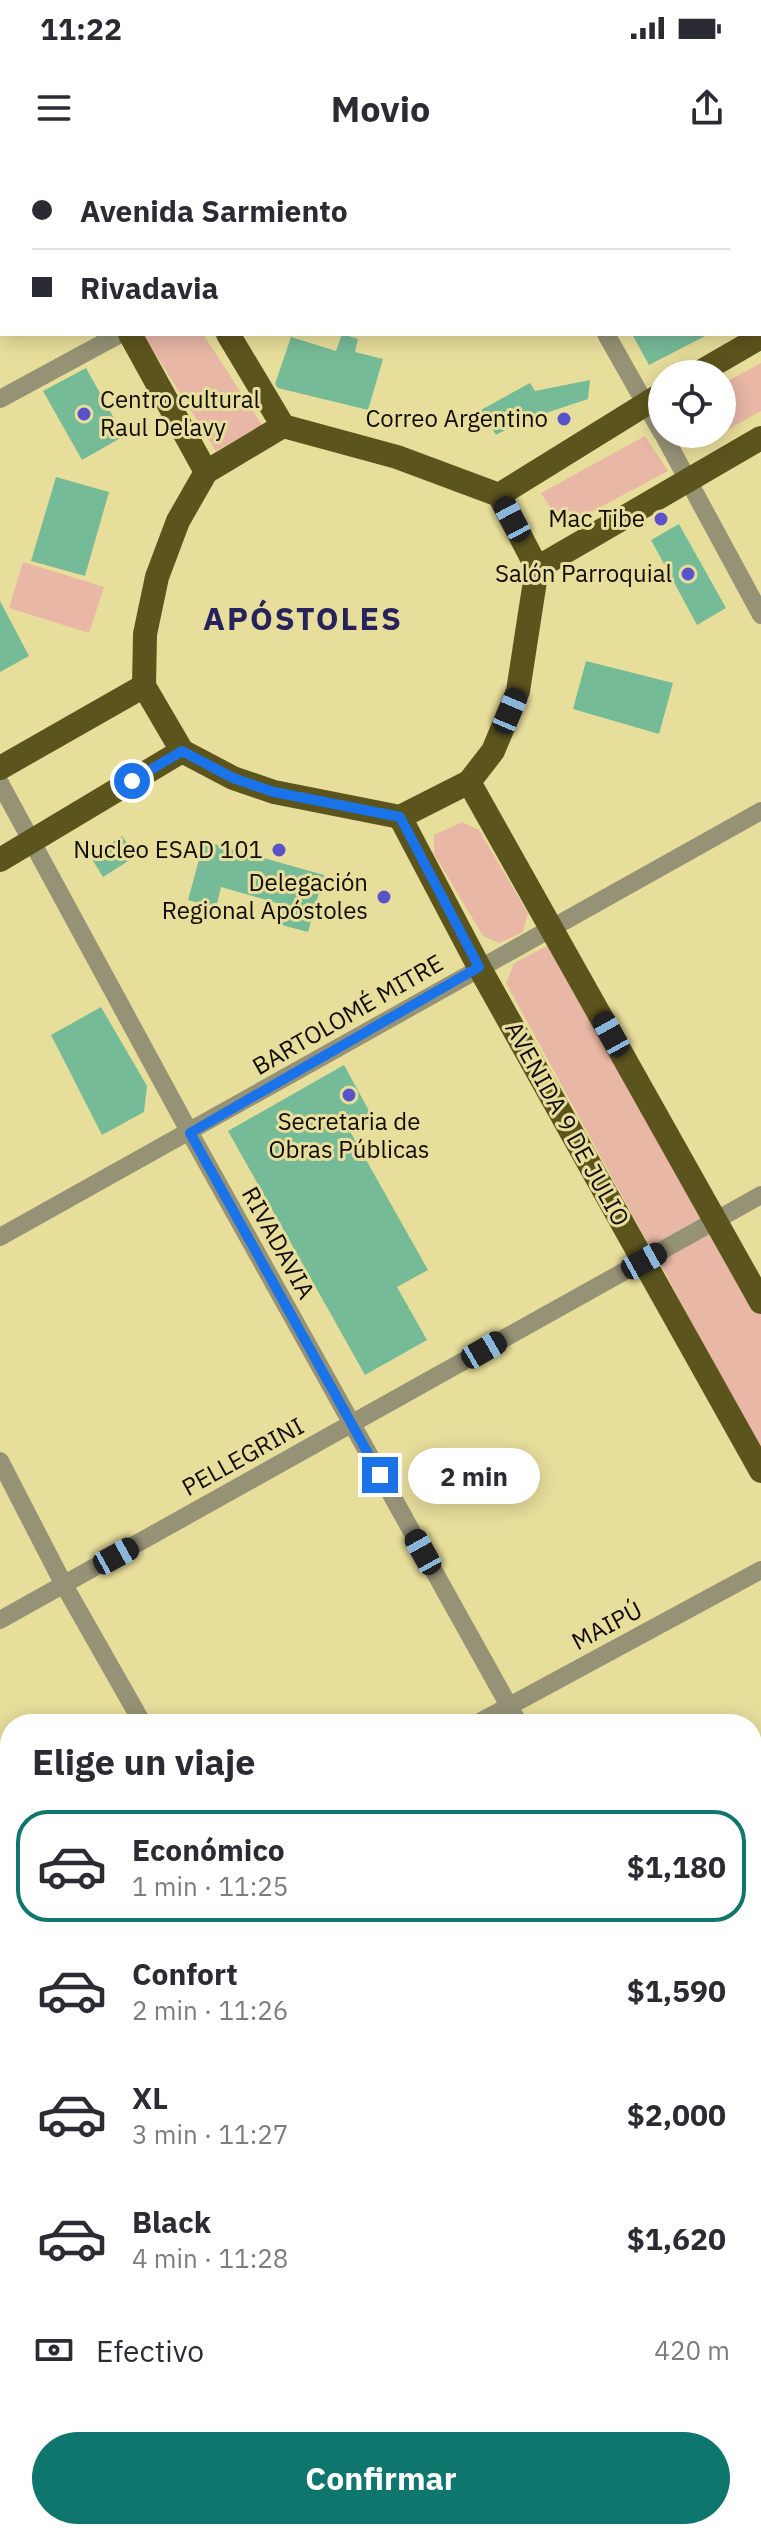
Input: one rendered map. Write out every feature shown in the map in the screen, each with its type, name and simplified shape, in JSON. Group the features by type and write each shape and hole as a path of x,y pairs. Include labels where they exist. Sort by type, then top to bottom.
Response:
{"main road":[{"path":"131,336 206,472"},
{"path":"229,336 283,426 397,457 499,495 537,568 518,691 493,751 469,782 400,817 274,792 233,778 182,751 144,686 145,634 157,577 178,521 206,472 283,426"},
{"path":"721,360 761,337"},
{"path":"499,495 648,403"},
{"path":"537,568 761,438"},
{"path":"0,768 144,686"},
{"path":"0,860 182,751"},
{"path":"469,782 761,1302"},
{"name":"AVENIDA 9 DE JULIO","path":"400,817 479,967 761,1471"}],"street":[{"path":"0,399 116,336"},
{"path":"607,336 648,391"},
{"path":"670,448 761,615"},
{"name":"RIVADAVIA","path":"0,783 190,1133 513,1714"},
{"name":"BARTOLOMÉ MITRE","path":"0,1237 761,811"},
{"name":"PELLEGRINI","path":"0,1620 761,1195"},
{"path":"0,1461 64,1585 137,1714"},
{"name":"MAIPÚ","path":"494,1714 761,1570"}],"shaded area":[{"path":"144,336 204,336 262,425 216,451"},
{"path":"761,363 761,411 736,425 736,376"},
{"path":"645,436 648,448 653,448 668,471 563,527 541,493"},
{"path":"23,562 104,587 89,633 9,608"},
{"path":"462,822 479,830 528,913 523,932 499,943 483,936 434,854 434,835"},
{"path":"549,945 711,1215 651,1249 506,983 514,963"},
{"path":"717,1227 761,1303 761,1453 658,1259"}],"building":[{"path":"341,336 348,336 358,339 355,352 383,359 368,410 278,388 275,384 291,337 336,351"},
{"path":"633,336 705,336 659,360 648,360 648,363"},
{"name":"Centro cultural Raul Delavy","path":"86,368 124,436 82,460 43,391"},
{"path":"590,380 588,399 522,421 496,435 481,410 530,383 535,391"},
{"path":"56,477 109,492 85,576 31,561"},
{"name":"Salón Parroquial","path":"679,524 726,608 697,625 651,540"},
{"path":"0,601 29,656 0,672"},
{"path":"586,661 673,683 659,734 573,709"},
{"path":"122,836 136,856 103,877 90,856"},
{"path":"204,841 324,875 308,932 278,924 284,905 221,887 216,908 188,900"},
{"path":"101,1007 147,1086 144,1112 102,1135 51,1035"},
{"path":"344,1065 374,1120 351,1133 428,1270 397,1287 427,1340 365,1375 228,1131"}],"place":[{"name":"Centro cultural Raul Delavy","path":"84,414"},
{"name":"Correo Argentino","path":"564,419"},
{"name":"Mac Tibe","path":"661,519"},
{"name":"Salón Parroquial","path":"688,574"},
{"name":"Nucleo ESAD 101","path":"279,850"},
{"name":"Delegación Regional Apóstoles","path":"384,897"},
{"name":"Secretaria de Obras Públicas","path":"349,1095"}],"district":[{"name":"APÓSTOLES","path":"303,619"}],"route":[{"path":"132,781 182,751 233,778 274,792 400,817 479,967 190,1133 380,1475"}]}
